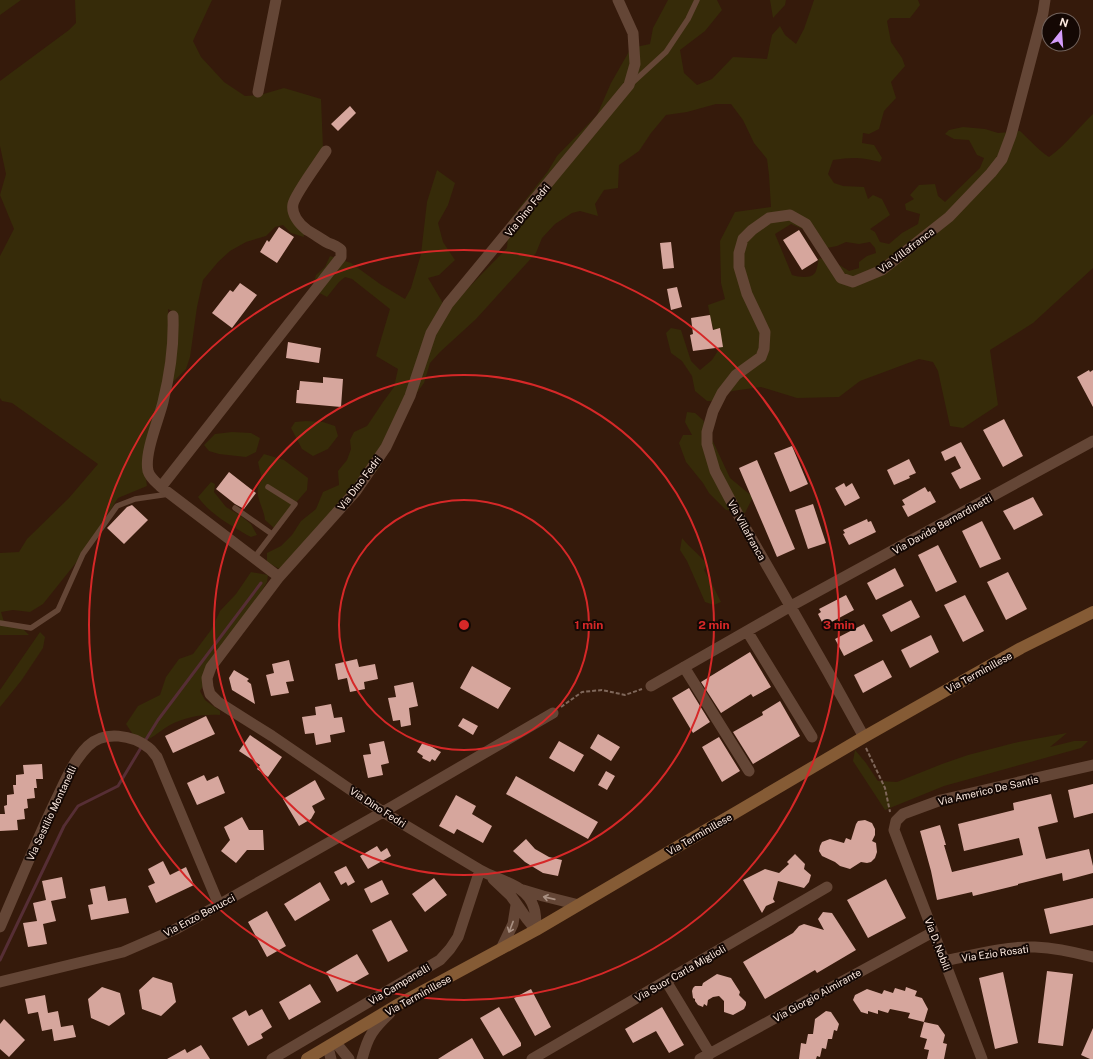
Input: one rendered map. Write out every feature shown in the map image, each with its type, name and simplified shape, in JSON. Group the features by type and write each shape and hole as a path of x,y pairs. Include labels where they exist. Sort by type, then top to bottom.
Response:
{"main road":[{"name":"Via Terminillese","path":"307,1059 332,1050 399,1004 536,930 864,737 1021,648 1093,612"}],"street":[{"path":"258,92 276,0"},
{"name":"Via Dino Fedri","path":"536,930 511,896 485,873 383,812 272,736 218,702 210,694 207,678 211,667 279,577 356,491 386,447 410,396 431,333 448,304 630,85 635,64 633,33 618,0"},
{"name":"Via Villafranca","path":"864,737 742,522 715,471 707,444 707,432 712,411 722,393 736,376 761,357 764,349 765,332 746,294 739,268 739,253 743,239 752,230 769,218 790,215 806,224 841,278 853,282 882,270 949,217 991,174 1002,159 1011,135 1041,21 1045,0"},
{"path":"166,490 341,257 341,250 337,246 328,243 305,229 297,220 293,211 293,203 298,193 326,152"},
{"path":"173,316 174,336 168,377 164,401 147,463 148,472 152,479 279,577"},
{"name":"Via Davide Bernardinetti","path":"651,686 791,606 1093,441"},
{"path":"747,631 812,738"},
{"path":"684,667 749,771"},
{"name":"Via Enzo Benucci","path":"0,982 124,952 176,929 383,812 553,713"},
{"name":"Via Sestilio Montanelli","path":"0,927 73,764 95,740 116,736 130,738 150,749 157,757 219,905"},
{"name":"Via Americo De Santis","path":"894,830 896,821 903,814 941,800 1093,765"},
{"name":"Via D. Nobili","path":"894,830 982,1059"},
{"name":"Via Dino Fedri","path":"485,873 502,879 528,895 534,908 536,930"},
{"name":"Via Campanelli","path":"272,1059 440,960 458,937 485,873"},
{"name":"Via Suor Carla Miglioli","path":"532,1059 827,887"},
{"name":"Via Dino Fedri","path":"520,889 579,904"},
{"path":"501,949 513,924 516,904"},
{"name":"Via Giorgio Almirante","path":"705,1056 933,932"},
{"name":"Via Ezio Rosati","path":"944,961 998,950 1035,947 1093,957"},
{"path":"666,981 705,1056"},
{"path":"362,1059 370,1036 376,1026 399,1004"},
{"path":"332,1050 349,1059"}],"lane":[{"path":"630,85 666,52 688,19 697,0"},
{"path":"254,558 295,504 268,487"},
{"path":"0,623 31,628 58,610 83,554 117,506 166,490"},
{"path":"235,508 272,534"}],"path":[{"path":"553,713 582,692 602,690 625,695 651,686"},
{"path":"864,737 866,751 885,788 894,830"}],"shaded area":[{"path":"0,0 21,0 0,15"},
{"path":"75,0 212,0 193,41 201,57 224,82 245,96 260,95 284,88 321,99 323,148 292,199 303,229 304,237 291,233 283,225 275,227 266,236 246,242 230,251 218,262 203,280 197,307 190,357 186,369 171,384 174,312 168,309 169,335 162,388 145,472 147,486 118,498 83,554 43,604 30,612 13,610 1,612 4,622 19,625 29,635 0,635 0,553 19,552 27,539 69,498 98,464 12,403 2,401 0,398 0,256 14,229 0,195 6,174 0,146 0,81 69,30 76,23"},
{"path":"668,0 717,0 722,10 705,31 680,50 684,73 697,85 712,79 733,57 767,59 772,35 780,26 785,35 796,44 804,29 814,0 918,0 920,5 910,18 890,18 887,21 891,42 902,58 905,66 891,82 896,98 884,111 879,129 869,134 863,133 862,143 874,145 882,158 880,162 856,158 833,160 828,174 834,183 843,186 864,187 868,199 873,195 882,199 890,215 870,229 875,232 880,242 889,244 902,233 918,224 920,214 906,210 905,204 914,199 910,195 919,185 935,184 938,196 945,202 980,168 984,158 977,155 969,140 954,139 945,134 949,130 963,127 985,129 998,133 1020,131 1049,157 1093,114 1093,268 1033,323 990,350 998,405 963,428 950,426 938,371 933,362 919,359 860,381 839,397 797,398 761,387 732,391 714,401 707,401 695,391 692,376 682,361 671,353 666,333 671,328 681,330 691,361 700,370 712,360 721,346 711,322 708,305 725,299 721,283 720,241 735,212 771,207 767,159 754,143 743,120 731,104 716,104 687,112 666,115 651,133 639,151 619,165 618,188 604,190 595,204 598,216 580,211 572,213 555,224 542,238 536,253 476,319 430,363 424,383 403,411 383,443 380,467 283,571 267,562 267,553 281,546 292,535 301,521 316,509 323,492 339,485 338,471 347,460 351,449 350,440 354,432 367,426 394,387 398,369 376,356 390,309 352,279 345,277 327,297 312,289 316,275 325,267 330,256 351,263 380,284 405,299 411,288 421,254 427,202 437,170 455,183 448,205 438,223 443,242 455,260 439,275 428,278 447,310 507,248 509,221 548,171 557,156 597,115 611,83 631,48 650,44 653,28","holes":["791,224 803,229 827,248 846,242 859,244 870,242 875,248 876,253 867,256 859,262 859,268 849,271 833,261 819,258 815,273 813,275 804,277 792,275 775,234"]},
{"path":"770,0 786,0 785,5 773,18"},
{"path":"687,412 695,413 703,420 730,478 753,497 745,513 726,510 709,493 686,462 679,443 683,435 692,435 685,422"},
{"path":"295,422 323,422 335,426 338,436 328,449 313,456 302,449 291,428"},
{"path":"232,432 251,433 260,438 256,452 246,457 219,454 209,451 204,445 215,434"},
{"path":"264,454 284,460 308,478 307,490 274,528 265,520 258,495 259,485 262,480 258,462"},
{"path":"211,482 215,484 214,492 226,507 251,524 257,535 251,537 221,519 208,509 198,497"},
{"path":"682,538 707,564 704,570 721,602 714,605 705,602 687,561 680,550"},
{"path":"251,572 268,575 267,582 200,691 205,700 220,711 220,715 207,715 182,720 170,725 149,739 134,736 126,724 138,706 160,695 166,677 179,659 193,654 211,630 220,611 236,594"},
{"path":"40,632 45,637 43,648 21,681 0,707 0,690"},
{"path":"1067,733 1050,747 1074,741 1088,741 1081,748 944,786 885,810 853,761 855,750 878,781 897,782 968,755 1014,743"}],"building":[{"path":"350,106 356,113 338,131 331,124"},
{"path":"279,227 294,237 277,263 260,252 267,240 269,242"},
{"path":"799,230 818,260 802,270 783,240"},
{"path":"671,242 674,268 663,269 660,243"},
{"path":"240,283 257,295 232,328 212,313 230,290 233,292"},
{"path":"677,287 682,307 671,310 667,289"},
{"path":"710,315 713,330 720,328 723,347 693,351 690,335 693,334 691,318"},
{"path":"288,342 321,348 319,363 286,358"},
{"path":"1089,370 1090,372 1093,370 1093,407 1077,377"},
{"path":"323,377 343,379 341,407 296,403 297,390 299,390 300,381 323,383"},
{"path":"1004,419 1023,456 1003,467 983,430"},
{"path":"961,442 981,479 960,489 951,473 961,468 955,456 945,461 941,452"},
{"path":"792,446 808,484 790,492 774,453"},
{"path":"909,459 916,473 909,476 910,478 894,485 887,470"},
{"path":"757,460 795,549 777,557 739,468"},
{"path":"229,472 256,493 244,509 216,489"},
{"path":"844,483 846,487 852,483 860,498 845,506 835,488"},
{"path":"925,487 928,492 930,491 936,502 908,517 902,506 905,505 902,500"},
{"path":"1033,497 1043,515 1014,530 1003,511"},
{"path":"813,504 826,543 808,549 795,510"},
{"path":"132,505 148,520 124,544 107,528 127,507"},
{"path":"867,519 868,522 871,521 876,532 849,545 843,534 845,533 843,530"},
{"path":"982,521 1001,559 980,568 962,531"},
{"path":"938,545 957,582 936,592 918,555"},
{"path":"895,568 904,586 876,600 867,583"},
{"path":"1008,572 1027,609 1006,620 987,582"},
{"path":"846,595 854,610 824,626 818,614 821,612 819,609"},
{"path":"965,595 984,631 963,642 944,605"},
{"path":"911,600 920,617 891,632 882,615"},
{"path":"864,624 873,641 844,656 835,639"},
{"path":"931,635 939,652 910,668 901,650"},
{"path":"750,652 771,687 753,697 751,694 721,713 701,682"},
{"path":"357,659 359,667 375,664 378,679 364,682 365,689 350,692 347,678 338,680 335,664"},
{"path":"289,660 294,681 286,682 289,693 271,696 266,675 274,673 272,664"},
{"path":"883,660 892,677 863,693 854,675"},
{"path":"472,666 511,688 498,709 460,688"},
{"path":"234,670 249,679 247,681 251,684 255,704 232,690 229,678"},
{"path":"413,682 418,706 409,708 411,725 401,727 400,720 393,721 388,698 396,697 394,686"},
{"path":"689,688 710,722 693,733 672,698"},
{"path":"780,701 800,736 753,764 733,732 763,715 762,712"},
{"path":"331,704 334,718 342,717 345,732 330,735 331,742 316,745 314,733 305,734 302,717 316,715 315,707"},
{"path":"206,716 215,734 173,753 165,736"},
{"path":"463,718 478,726 473,735 458,726"},
{"path":"598,734 620,747 611,761 590,748"},
{"path":"250,735 282,757 268,777 257,769 260,765 239,751"},
{"path":"719,737 740,771 722,782 702,747"},
{"path":"384,741 389,763 381,765 383,775 368,778 363,755 371,754 369,744"},
{"path":"559,741 584,755 574,772 549,758"},
{"path":"423,742 441,752 435,761 432,759 430,762 422,758 423,756 417,752"},
{"path":"42,764 43,779 36,779 37,788 34,788 35,798 27,799 28,808 24,809 25,819 17,820 18,830 0,831 0,814 5,814 4,806 7,805 7,795 14,794 13,785 16,785 16,775 24,774 23,765"},
{"path":"606,771 615,776 607,790 598,785"},
{"path":"204,775 207,781 218,776 225,793 197,805 187,783"},
{"path":"516,776 598,822 588,839 506,794"},
{"path":"315,780 325,799 312,806 315,812 311,819 299,826 283,799"},
{"path":"1093,784 1093,813 1074,818 1068,790"},
{"path":"1051,794 1058,822 1038,827 1046,859 1089,849 1093,873 1063,881 1062,873 973,896 972,892 937,900 920,831 940,825 952,872 1023,855 1019,838 964,851 958,824 1014,810 1013,803"},
{"path":"456,795 476,806 472,814 492,826 483,843 457,829 454,834 439,826"},
{"path":"242,817 249,830 263,830 264,850 247,850 236,863 221,851 230,840 224,827"},
{"path":"865,820 872,823 875,829 875,835 872,841 876,843 877,852 875,858 871,862 861,862 850,869 840,866 822,856 819,851 822,842 830,839 844,843 846,838 851,840 858,821"},
{"path":"526,839 535,849 549,857 562,860 558,876 543,873 525,862 513,851"},
{"path":"377,846 381,852 387,848 391,856 368,869 360,856"},
{"path":"795,854 805,864 804,869 811,875 809,882 804,888 778,881 773,899 775,902 766,906 762,913 743,880 765,869 779,873 789,864 787,862"},
{"path":"163,861 170,875 186,867 194,885 156,903 148,886 155,883 148,869"},
{"path":"346,866 355,882 348,886 346,882 341,885 334,872"},
{"path":"62,877 66,898 51,901 56,921 43,924 47,944 28,947 23,923 37,921 33,903 46,900 42,881"},
{"path":"434,878 447,895 425,912 412,894"},
{"path":"886,879 906,918 868,938 847,900"},
{"path":"382,880 389,894 371,903 364,889"},
{"path":"320,882 330,900 295,921 284,904"},
{"path":"105,886 108,901 126,898 129,913 91,920 88,905 93,904 90,889"},
{"path":"1093,898 1093,925 1050,934 1044,909"},
{"path":"267,911 286,946 267,957 248,922"},
{"path":"823,912 832,913 856,950 817,973 815,970 765,999 743,962 793,933 799,926 804,924 824,930 818,919"},
{"path":"391,920 408,951 388,962 372,930"},
{"path":"357,954 369,974 337,992 326,972"},
{"path":"1047,971 1073,974 1063,1046 1038,1043"},
{"path":"1003,972 1018,1043 995,1049 979,978"},
{"path":"717,974 731,978 740,992 739,995 746,1002 744,1009 733,1015 724,1012 724,1001 719,996 708,1000 707,1006 704,1004 703,1007 698,1005 693,998 693,988 695,986 702,986 703,983"},
{"path":"153,977 172,983 176,1002 161,1016 142,1009 139,990"},
{"path":"310,984 321,1002 289,1020 279,1002"},
{"path":"102,987 120,993 125,1014 109,1026 91,1018 88,999"},
{"path":"906,987 917,991 915,996 922,998 928,1009 924,1022 908,1018 910,1013 890,1009 888,1013 878,1010 878,1014 868,1011 868,1014 861,1012 853,1000 855,995 867,989 882,994 884,990 893,993 895,988 905,991"},
{"path":"531,989 551,1027 535,1036 514,998"},
{"path":"45,995 48,1013 58,1011 61,1027 73,1025 76,1037 54,1041 52,1029 42,1031 38,1012 28,1014 25,999"},
{"path":"499,1007 521,1043 521,1046 503,1056 480,1018"},
{"path":"662,1007 684,1045 669,1053 656,1031 633,1043 625,1029"},
{"path":"262,1009 272,1027 261,1034 263,1038 248,1046 232,1018 246,1010 249,1016"},
{"path":"826,1011 831,1012 839,1024 837,1031 834,1030 832,1039 828,1039 826,1049 822,1048 820,1057 817,1056 816,1059 799,1059 801,1043 806,1044 808,1034 813,1034 815,1019"},
{"path":"4,1019 25,1040 9,1057 0,1049 0,1024"},
{"path":"924,1022 938,1025 945,1035 943,1043 947,1044 944,1059 927,1059 929,1050 924,1049 927,1039 920,1037"},
{"path":"1093,1028 1093,1059 1090,1059 1081,1055"},
{"path":"472,1038 484,1059 438,1059 449,1052"},
{"path":"201,1045 210,1059 167,1059 185,1049 187,1053"}],"waterway":[{"path":"145,741 158,720 261,583"},
{"path":"0,960 64,826 78,806 118,786 142,746"}]}
